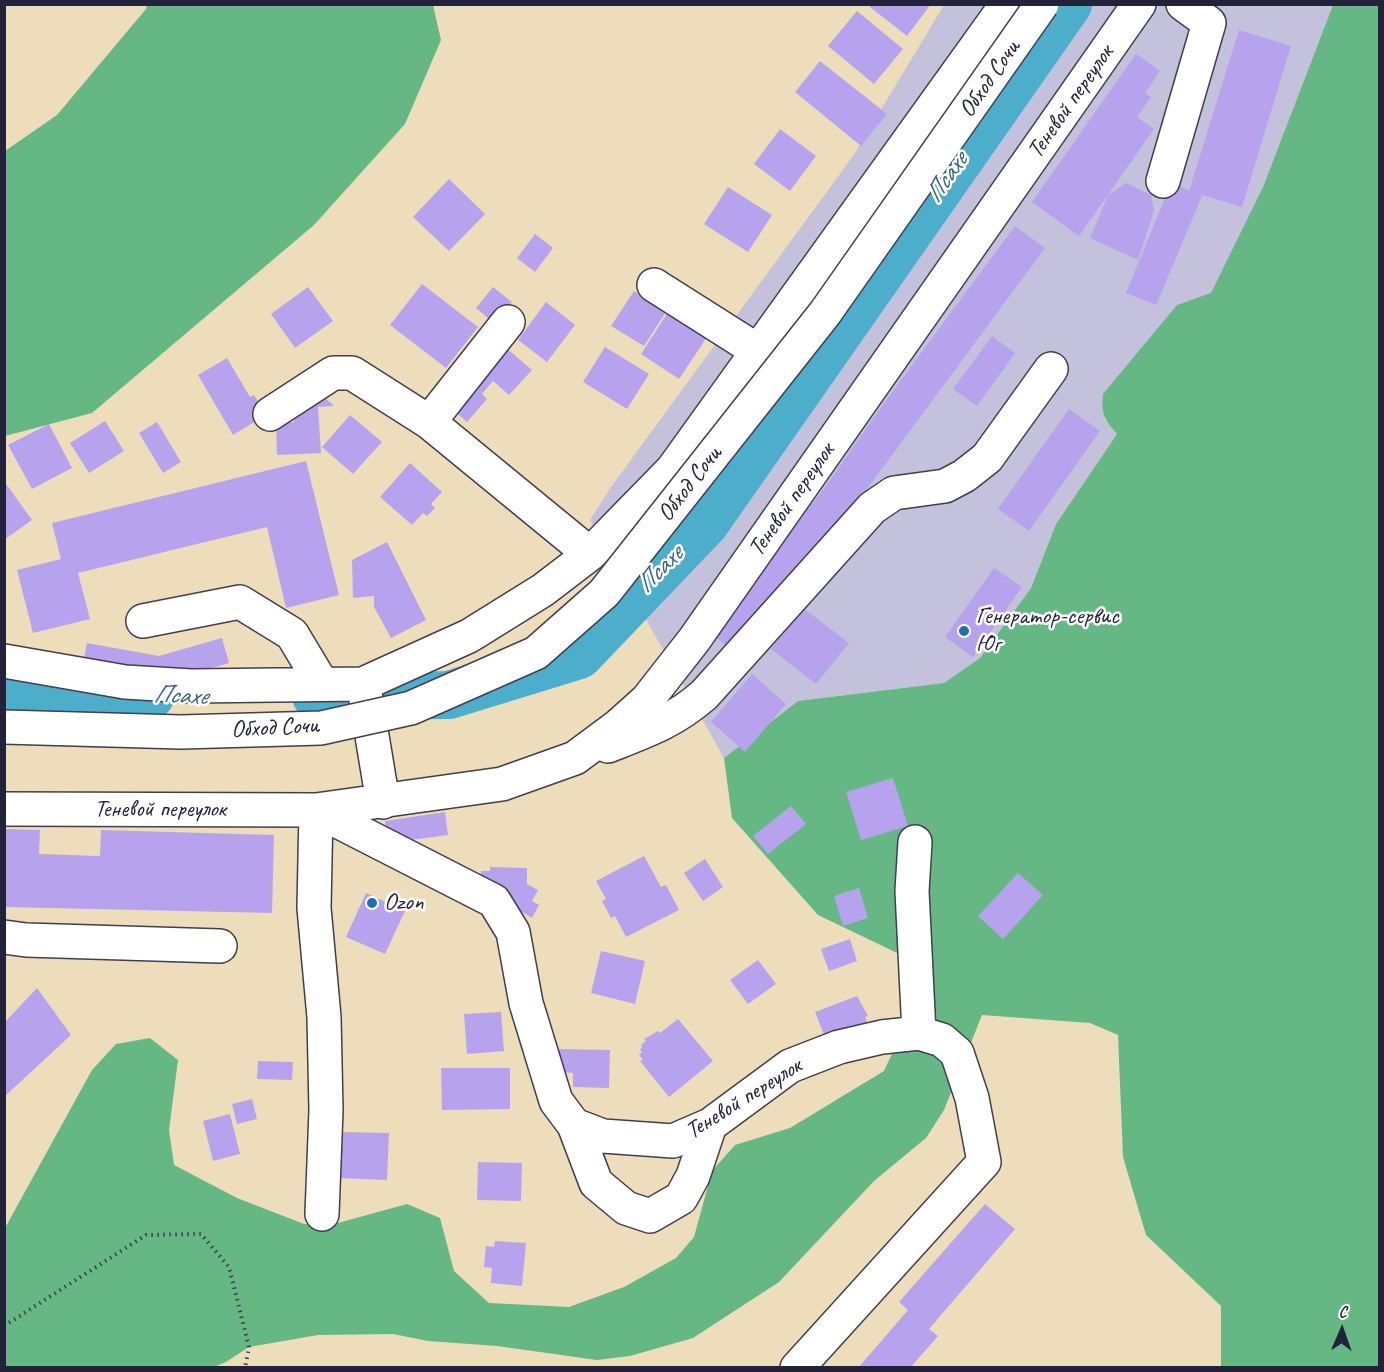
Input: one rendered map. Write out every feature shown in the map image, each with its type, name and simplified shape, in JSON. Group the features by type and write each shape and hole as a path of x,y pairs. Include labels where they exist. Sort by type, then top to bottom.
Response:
{"main road":[{"path":"4,661 125,682 191,686 363,684 469,636 543,590 590,554 673,469 1007,4"},
{"name":"Обход Сочи","path":"4,727 181,732 321,728 411,708 536,653 604,593 825,313 1042,4"},
{"name":"Теневой переулок","path":"4,809 316,810 502,784 575,758 618,726 647,700 694,640 1139,4"},
{"path":"1163,181 1209,23 1183,4"},
{"path":"654,285 758,351"},
{"path":"429,422 508,322"},
{"path":"575,758 664,724 685,712 704,695 872,508 894,493 945,486 964,477 987,458 1051,369"},
{"path":"270,414 333,373 352,373 429,422 590,554"},
{"path":"143,621 240,602 292,634 322,684"},
{"path":"363,684 383,801"},
{"path":"316,810 314,908 324,1017 327,1110 322,1214"},
{"name":"Теневой переулок","path":"316,810 494,901 513,932 526,1003 556,1101 574,1125 603,1136 673,1142 710,1125 790,1066 839,1047 882,1037 919,1033 942,1040 957,1053 972,1098 984,1162 797,1368"},
{"path":"915,842 912,891 919,1033"},
{"path":"4,937 26,940 219,946"},
{"path":"574,1125 596,1183 626,1208 650,1216 681,1198 693,1176 710,1125"}],"path":[{"path":"4,1326 147,1235 201,1234 229,1267 249,1347 246,1368"}],"shaded area":[{"path":"944,5 1333,5 1263,187 1211,294 1177,305 1104,418 1117,434 1056,524 1031,588 980,658 944,683 798,701 724,758 590,520 611,487 853,156"}],"green space":[{"path":"147,5 433,5 441,40 405,124 314,225 92,413 5,436 5,151 57,115"},
{"path":"1333,5 1379,5 1379,1367 1221,1367 1221,1306 1146,1235 1123,1157 1118,1035 1090,1023 982,1015 944,1110 926,1138 874,1181 779,1282 693,1338 630,1356 597,1360 497,1346 428,1341 393,1334 318,1335 249,1347 214,1367 5,1368 5,1228 92,1070 116,1044 150,1038 178,1060 169,1130 174,1165 237,1198 304,1224 338,1223 407,1204 440,1218 454,1271 489,1303 569,1307 624,1287 676,1258 694,1237 712,1171 735,1145 790,1128 884,1071 912,1010 920,964 818,915 732,818 724,758 798,701 944,683 980,658 1031,588 1056,524 1117,434 1104,416 1103,394 1177,305 1211,293 1263,187"}],"building":[{"path":"872,4 931,4 907,36 870,7"},
{"path":"857,11 903,49 874,84 828,46"},
{"path":"1239,30 1291,46 1242,207 1189,191"},
{"path":"1136,54 1160,71 1145,93 1151,97 1137,117 1154,129 1079,236 1032,202"},
{"path":"820,61 887,114 861,146 795,92"},
{"path":"780,129 816,156 790,191 754,164"},
{"path":"449,179 485,214 449,251 413,217"},
{"path":"1126,183 1151,195 1154,211 1138,260 1090,238 1108,195"},
{"path":"1171,183 1202,196 1156,305 1126,293"},
{"path":"728,187 772,215 748,252 704,224"},
{"path":"1015,226 1045,248 830,539 733,651 707,630 823,490"},
{"path":"535,234 553,248 535,272 517,258"},
{"path":"422,284 478,327 446,368 390,325"},
{"path":"308,287 333,321 295,348 271,314"},
{"path":"493,287 512,302 494,323 476,308"},
{"path":"634,291 666,312 644,346 611,326"},
{"path":"546,302 575,325 547,362 518,340"},
{"path":"668,312 707,337 679,379 641,354"},
{"path":"992,336 1015,353 977,406 953,389"},
{"path":"504,346 532,370 509,395 493,381 482,394 487,399 467,422 451,408"},
{"path":"605,347 649,374 627,409 583,382"},
{"path":"227,358 250,397 254,395 266,415 233,435 198,375"},
{"path":"318,391 334,406 318,407 321,453 277,455 276,423 294,422 293,404"},
{"path":"1069,409 1100,431 1029,531 998,509"},
{"path":"350,415 382,442 353,474 322,447"},
{"path":"105,421 124,451 89,473 70,443"},
{"path":"157,422 181,462 163,473 139,433"},
{"path":"49,424 72,468 32,489 8,445"},
{"path":"306,461 339,595 286,608 267,527 78,573 90,619 33,633 17,570 61,559 52,523"},
{"path":"410,463 442,492 431,504 435,508 427,516 423,513 412,525 380,497"},
{"path":"4,481 32,520 4,540"},
{"path":"387,542 426,620 391,638 374,607 374,596 353,598 352,560"},
{"path":"994,568 1022,587 973,657 945,637"},
{"path":"803,608 849,643 816,684 771,649"},
{"path":"222,638 229,663 166,681 82,668 87,643 159,656"},
{"path":"752,674 786,704 745,752 711,722"},
{"path":"893,778 908,826 861,840 846,792"},
{"path":"791,806 806,824 768,854 753,836"},
{"path":"445,812 448,835 388,843 385,821"},
{"path":"4,829 40,830 39,854 100,856 101,830 274,835 272,913 4,907"},
{"path":"644,856 661,887 666,885 679,910 626,937 615,916 611,918 602,901 606,899 596,881"},
{"path":"705,859 723,887 703,901 684,873"},
{"path":"490,867 527,868 527,884 538,890 532,901 539,905 532,918 481,888 481,871 490,871"},
{"path":"1018,873 1043,895 1003,939 978,916"},
{"path":"859,888 868,918 843,926 834,896"},
{"path":"366,893 405,911 385,954 346,937"},
{"path":"850,939 857,961 829,971 821,949"},
{"path":"601,951 645,961 635,1004 591,993"},
{"path":"758,960 776,984 748,1004 730,980"},
{"path":"37,988 71,1035 4,1097 4,1023"},
{"path":"857,996 868,1016 865,1017 870,1029 828,1045 815,1012"},
{"path":"501,1012 504,1051 467,1054 464,1014"},
{"path":"678,1019 713,1061 669,1097 640,1061 643,1060 639,1055 642,1052 641,1045 646,1041 644,1039 658,1031 660,1033"},
{"path":"559,1049 610,1050 609,1088 573,1087 573,1073 559,1072"},
{"path":"258,1061 293,1062 292,1080 257,1079"},
{"path":"441,1068 510,1068 510,1109 442,1110"},
{"path":"252,1099 257,1119 237,1124 232,1104"},
{"path":"230,1114 240,1154 213,1161 203,1121"},
{"path":"340,1132 389,1133 387,1180 339,1178"},
{"path":"478,1162 522,1163 521,1201 477,1200"},
{"path":"985,1204 1015,1229 929,1329 938,1336 910,1368 858,1368 908,1310 899,1302"},
{"path":"495,1241 526,1243 522,1286 491,1283 492,1268 484,1267 486,1246 494,1247"}],"waterway":[{"name":"Псахе","path":"316,696 449,695 579,655 705,523 1068,4"},
{"name":"Псахе","path":"4,689 151,695"}],"place":[{"name":"Генератор-сервис Юг","path":"964,631"},
{"name":"Ozon","path":"372,903"}]}
